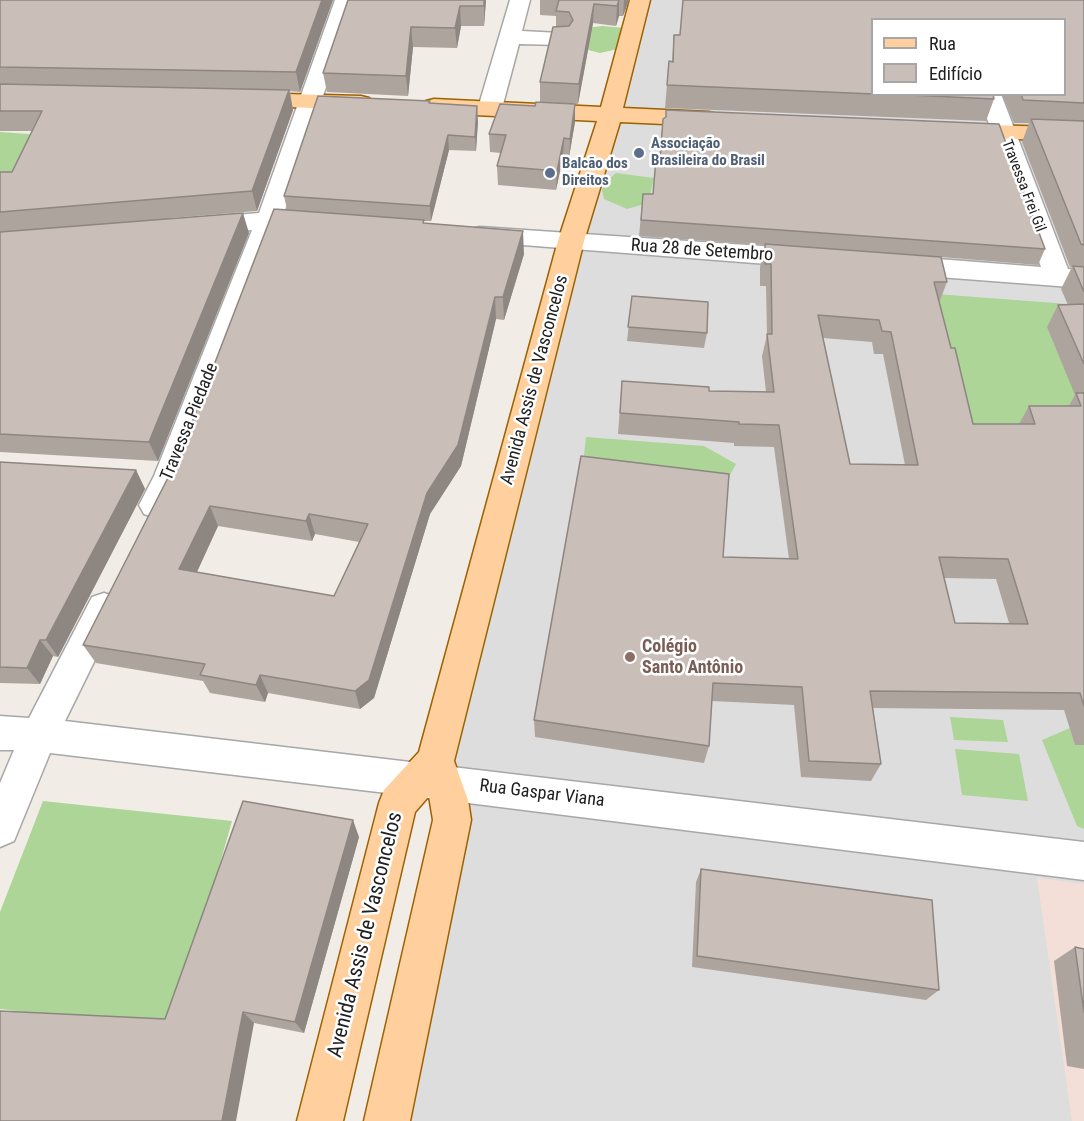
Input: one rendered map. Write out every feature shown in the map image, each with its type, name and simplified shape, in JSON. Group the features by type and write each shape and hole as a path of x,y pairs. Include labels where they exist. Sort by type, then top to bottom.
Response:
{"main road":[{"name":"Avenida Assis de Vasconcelos","path":"320,1121 398,803 433,774 571,241 610,115 640,0"},
{"path":"227,99 382,104"},
{"path":"418,105 729,120"},
{"path":"932,130 1084,135"},
{"name":"Avenida Assis de Vasconcelos","path":"387,1121 452,820 449,800 433,774"}],"street":[{"name":"Travessa Piedade","path":"144,528 170,477 269,220 345,0"},
{"path":"490,108 520,0"},
{"path":"510,37 560,39"},
{"name":"Travessa Frei Gil","path":"990,96 1003,133 1071,278"},
{"path":"175,228 269,220 339,225"},
{"name":"Rua 28 de Setembro","path":"455,233 833,260"},
{"path":"880,264 1071,278"},
{"path":"136,474 170,477"},
{"path":"0,828 39,735 118,580"},
{"name":"Rua Gaspar Viana","path":"0,733 433,774 1084,861"}],"shaded area":[{"path":"640,0 1084,0 1084,1121 387,1121 452,820 435,761"},
{"path":"1037,878 1084,884 1084,1121 1072,1121"}],"green space":[{"path":"602,26 627,28 622,48 600,53 588,50 583,38 586,28"},
{"path":"0,132 44,135 0,190"},
{"path":"616,173 654,178 648,203 627,209 604,199 602,190 606,182"},
{"path":"936,294 1068,304 1078,327 1084,416 971,445"},
{"path":"586,437 704,446 736,464 723,487 582,473"},
{"path":"950,717 1003,720 1008,742 954,740"},
{"path":"1070,728 1075,744 1084,745 1084,829 1077,826 1042,740"},
{"path":"955,749 1019,754 1028,801 962,795"},
{"path":"43,801 232,821 173,1029 0,1009 0,912"}],"building":[{"path":"0,0 322,0 296,72 0,67"},
{"path":"348,0 484,0 484,6 460,6 455,28 411,27 406,76 323,73"},
{"path":"559,0 619,0 617,6 594,4 579,84 540,82 553,27 569,26 573,20 569,12 556,11"},
{"path":"683,0 1084,0 1084,103 1023,100 1022,96 1066,96 1066,18 871,18 871,94 667,85 669,61 673,62 674,35 680,35"},
{"path":"0,84 289,90 252,191 0,212 0,172 12,172 42,111 0,111"},
{"path":"318,96 430,101 429,103 477,106 475,137 448,135 430,206 284,196"},
{"path":"931,96 993,96 994,99"},
{"path":"536,102 575,104 570,139 564,138 557,171 497,166 506,135 489,134 500,104 535,106"},
{"path":"666,110 999,124 1045,249 641,220 643,194 653,194 656,159 660,160 663,119 666,117"},
{"path":"1031,119 1084,121 1084,245 1081,244"},
{"path":"274,209 424,220 423,223 523,231 503,297 495,297 458,445 427,493 369,680 355,691 260,675 256,685 200,675 205,664 83,645 179,456","holes":["210,506 306,521 309,514 368,524 334,596 179,569"]},
{"path":"243,213 149,442 0,434 0,232"},
{"path":"765,244 941,257 947,282 934,282 951,348 955,348 973,424 1035,424 1029,406 1081,406 1076,393 1084,393 1084,706 1080,693 870,691 881,764 809,761 802,687 713,683 709,746 534,720 581,456 729,474 723,557 798,559 779,425 739,424 739,422 620,413 622,381 709,387 709,391 774,392 767,334 772,334 771,264 765,264","holes":["818,315 879,320 882,331 891,332 918,465 850,464","939,557 1008,559 1028,624 955,623"]},
{"path":"1073,266 1084,267 1084,292"},
{"path":"632,296 708,302 707,333 628,327"},
{"path":"1084,304 1084,364 1058,305"},
{"path":"0,462 136,470 46,640 40,640 27,668 0,667"},
{"path":"243,801 353,820 295,1022 243,1012 222,1121 0,1121 0,1011 165,1019"},
{"path":"701,869 932,900 939,990 697,956"},
{"path":"1075,947 1084,949 1084,1012"}],"place":[{"name":"Associação Brasileira do Brasil","path":"639,153"},
{"name":"Balcão dos Direitos","path":"550,173"},
{"name":"Colégio Santo Antônio","path":"630,657"}]}
